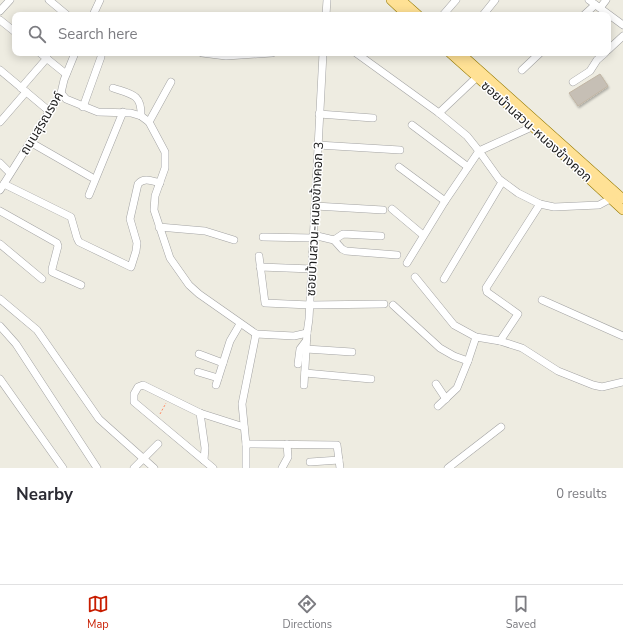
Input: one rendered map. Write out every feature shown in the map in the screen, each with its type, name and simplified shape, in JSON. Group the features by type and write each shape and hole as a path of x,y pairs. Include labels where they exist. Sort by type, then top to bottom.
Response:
{"main road":[{"path":"391,0 404,12"},
{"path":"401,0 415,12"},
{"name":"ซอยบ้านสวน-หนองข้างคอก","path":"453,56 623,199"},
{"name":"ซอยบ้านสวน-หนองข้างคอก","path":"463,56 623,210"}],"street":[{"path":"0,11 10,0"},
{"path":"49,0 63,12"},
{"path":"94,12 100,0"},
{"path":"326,12 327,0"},
{"path":"446,12 456,0"},
{"path":"485,12 495,0"},
{"path":"589,0 606,12"},
{"path":"589,12 606,0"},
{"path":"611,16 623,25"},
{"path":"0,20 12,30"},
{"path":"611,47 623,36"},
{"path":"44,56 66,74"},
{"name":"ถนนสุรณรงค์","path":"2,187 61,93 66,74 74,56"},
{"name":"ซอยบ้านสวน-หนองข้างคอก 3","path":"306,345 310,305 323,56"},
{"path":"360,56 439,113 467,136 480,151 498,179 518,193 540,204 562,207 600,205 612,198"},
{"path":"522,70 537,56"},
{"path":"573,82 590,71 602,56"},
{"path":"83,107 101,57"},
{"path":"0,122 47,58"},
{"path":"0,70 49,111"},
{"path":"439,113 477,77"},
{"path":"149,122 171,82"},
{"path":"113,88 130,93 137,97 142,107 141,116"},
{"path":"61,93 66,99 98,112 123,112 141,116 149,122 165,152 165,168 155,196 154,210 170,258 189,285 240,324 256,334 294,336 307,333"},
{"path":"89,195 123,112"},
{"path":"320,114 373,118"},
{"path":"412,125 468,167"},
{"path":"407,263 445,201 480,151 536,125"},
{"path":"30,142 91,177"},
{"path":"318,145 400,150"},
{"path":"0,163 10,173"},
{"path":"399,167 445,201"},
{"path":"2,187 72,218 79,242 131,267 137,243 130,218 138,184 146,180 160,183"},
{"path":"444,279 502,182"},
{"path":"500,341 518,314 487,292 486,288 540,204"},
{"path":"315,206 383,210"},
{"path":"392,208 423,235"},
{"path":"0,211 57,243 52,272 82,285"},
{"path":"159,227 205,231 234,240"},
{"path":"334,240 343,234 381,236"},
{"path":"263,236 313,236 334,240 342,249 346,251 397,255"},
{"path":"0,244 42,279"},
{"path":"259,256 265,303 310,305 384,304"},
{"path":"260,267 312,269"},
{"path":"415,277 454,325 476,337 500,341 522,348 558,371 593,385 602,387 623,382"},
{"path":"0,299 37,330 99,419 154,468"},
{"path":"542,300 623,336"},
{"path":"393,305 440,348 454,356 468,361"},
{"path":"198,372 217,382 230,341 240,324"},
{"path":"0,326 16,344 97,468"},
{"path":"246,468 246,444 242,404 244,387 256,334"},
{"path":"438,406 457,388 476,337"},
{"path":"304,385 306,345"},
{"path":"298,364 300,349 306,345 352,352"},
{"path":"199,354 223,363"},
{"path":"305,373 371,379"},
{"path":"0,379 63,468"},
{"path":"436,384 446,399"},
{"path":"213,468 134,402 134,394 138,386 143,385 200,413 244,427"},
{"path":"200,413 205,448 204,460"},
{"path":"448,468 501,427"},
{"path":"134,468 158,444"},
{"path":"246,444 337,444 340,468"},
{"path":"282,468 288,457 287,444"},
{"path":"310,462 339,460"}],"path":[{"path":"157,420 169,399"}],"building":[{"path":"600,74 608,86 578,106 569,93"}]}
